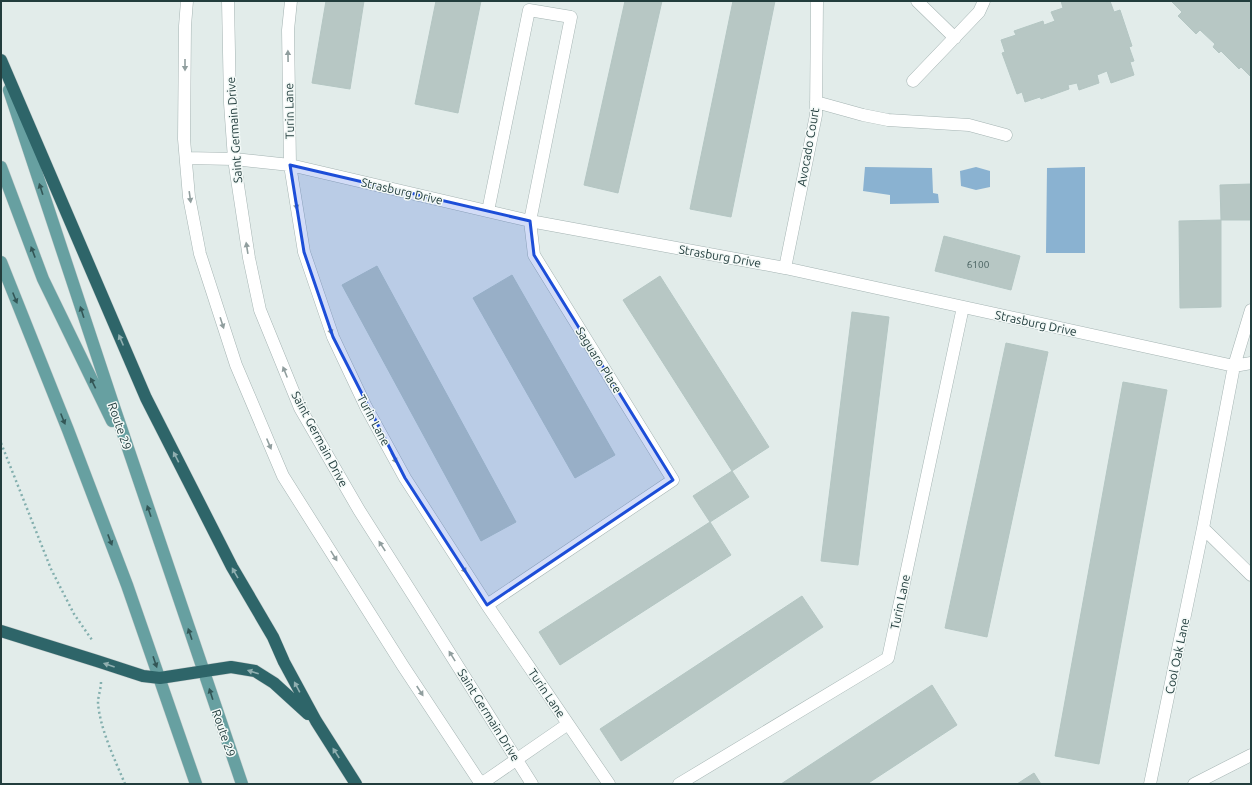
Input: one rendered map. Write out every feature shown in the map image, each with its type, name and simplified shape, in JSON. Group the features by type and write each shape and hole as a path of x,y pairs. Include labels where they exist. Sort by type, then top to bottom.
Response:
{"highway":[{"path":"1,60 146,398 232,567 273,637 284,662 316,721 356,784"},
{"path":"1,631 143,676 160,678 230,667 255,671 274,683 316,721"}],"main road":[{"name":"Route 29","path":"1,67 242,784"},
{"path":"1,167 43,278 135,468"},
{"path":"1,262 68,430 127,585 196,784"}],"street":[{"path":"187,1 185,33 184,140 189,197 200,254 236,365 283,476 401,662 481,784 568,724"},
{"name":"Saint Germain Drive","path":"228,1 230,103 234,159 249,258 260,310 300,408 359,510 532,784"},
{"name":"Turin Lane","path":"291,1 288,30 290,165 304,252 333,337 366,407 405,478 487,605 609,784"},
{"name":"Avocado Court","path":"785,268 816,115 817,1"},
{"path":"917,1 956,38"},
{"path":"913,81 956,38 979,12 984,1"},
{"name":"Saguaro Place","path":"487,605 673,480 534,255 530,221 571,18 529,10 488,211"},
{"path":"816,102 863,115 888,120 969,125 1006,135"},
{"name":"Strasburg Drive","path":"186,158 234,159 290,165 530,221 785,268 1234,366 1251,363"},
{"name":"Turin Lane","path":"679,784 888,658 963,307"},
{"name":"Cool Oak Lane","path":"1150,784 1203,528 1234,366 1251,310"},
{"path":"1203,528 1251,574"},
{"path":"1194,784 1251,755"}],"path":[{"path":"1,443 51,569 74,614 93,641 96,648 101,684 98,704 100,715 106,737 125,784"}],"highlighted area":[{"path":"290,165 530,221 534,255 673,480 487,605 405,478 333,337 304,252"}],"water":[{"path":"865,167 932,168 933,193 938,194 939,203 890,204 890,195 863,191"},
{"path":"976,167 990,171 990,187 976,190 961,186 960,171"},
{"path":"1085,167 1085,253 1046,253 1047,168"}],"building":[{"path":"326,1 364,1 350,89 312,83"},
{"path":"436,1 481,1 458,113 415,104"},
{"path":"625,1 662,1 618,193 584,185"},
{"path":"733,1 775,1 731,217 690,209"},
{"path":"1061,1 1110,1 1114,12 1120,10 1132,46 1129,47 1134,61 1130,62 1134,75 1111,83 1107,71 1097,75 1099,83 1079,90 1077,83 1068,85 1069,89 1041,99 1040,97 1025,102 1022,92 1017,94 1002,53 1005,52 1001,40 1016,35 1014,31 1043,21 1044,25 1055,21 1051,12 1063,8"},
{"path":"1251,1 1251,77 1241,67 1239,69 1221,51 1219,53 1213,47 1215,44 1200,30 1196,34 1178,16 1182,12 1172,2"},
{"path":"1251,184 1251,220 1221,220 1220,185"},
{"path":"1221,220 1221,307 1180,308 1179,221"},
{"path":"944,236 1020,256 1011,290 935,271"},
{"path":"377,266 516,522 481,541 342,285"},
{"path":"512,275 615,455 575,478 473,298"},
{"path":"660,276 769,447 732,471 623,300"},
{"path":"852,312 889,317 858,565 821,561"},
{"path":"1006,343 1048,352 987,637 945,628"},
{"path":"1123,382 1167,390 1099,764 1055,756"},
{"path":"732,471 749,497 710,522 693,496"},
{"path":"710,522 731,555 560,665 539,632"},
{"path":"802,596 823,627 621,761 600,729"},
{"path":"932,685 957,725 867,784 781,784"},
{"path":"1034,773 1041,784 1017,784"}]}
